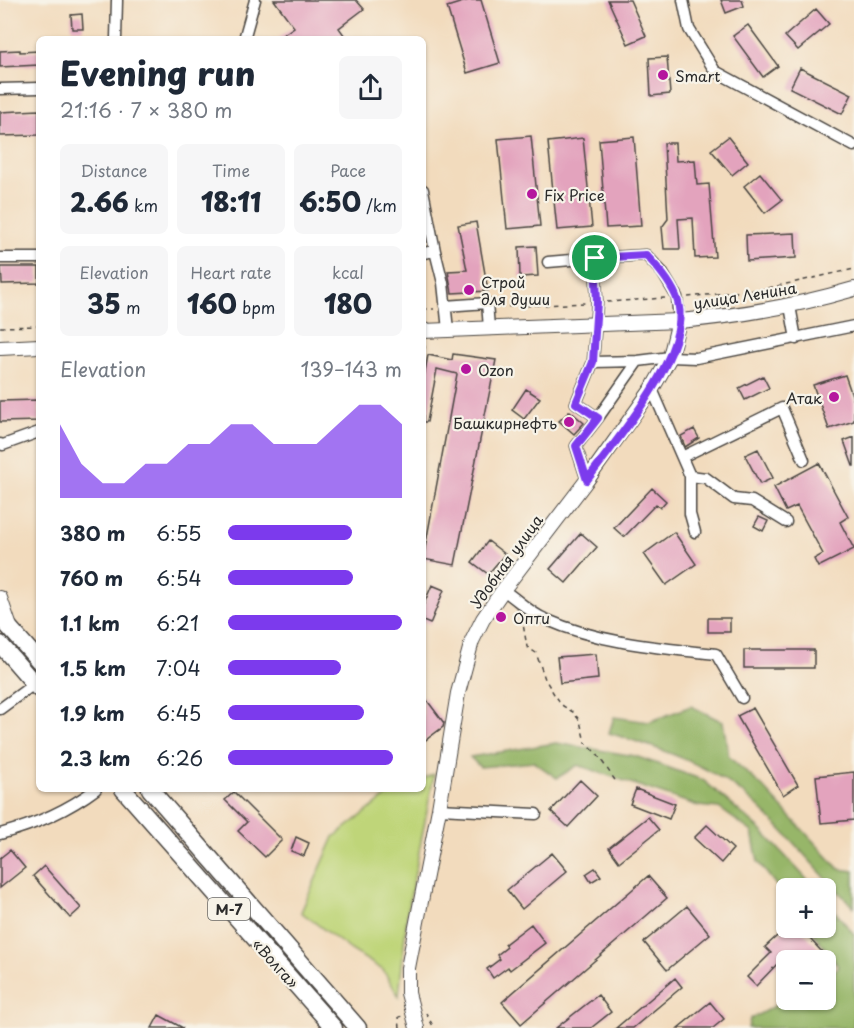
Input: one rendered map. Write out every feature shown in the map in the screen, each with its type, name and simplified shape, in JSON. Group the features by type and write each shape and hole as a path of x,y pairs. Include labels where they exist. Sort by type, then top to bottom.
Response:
{"highway":[{"path":"5,623 36,658"},
{"path":"0,644 36,686"},
{"name":"«Волга»","path":"126,792 334,1028"},
{"name":"«Волга»","path":"153,792 358,1028"}],"main road":[{"name":"улица Ленина","path":"426,331 728,317 790,306 854,289"},
{"name":"Удобная улица","path":"417,1028 408,993 408,968 439,808 458,693 472,642 483,619 503,590 652,390 670,357 679,321"},
{"path":"0,348 36,346"},
{"path":"0,598 5,623"}],"street":[{"path":"116,36 117,0"},
{"path":"245,36 255,0"},
{"path":"683,0 689,29 715,71 854,146"},
{"path":"0,90 36,88"},
{"path":"426,205 443,283 448,330"},
{"path":"426,252 435,251"},
{"path":"548,261 646,255 662,272 677,297 679,321"},
{"path":"0,258 36,258"},
{"path":"595,258 597,302 593,362 576,403 598,418"},
{"path":"446,308 487,303 489,328"},
{"path":"790,306 796,339"},
{"path":"593,362 638,361 670,357 696,358 854,326"},
{"path":"587,480 576,446 638,361"},
{"path":"652,390 690,476 690,513 695,532"},
{"path":"682,457 782,408 804,460"},
{"path":"0,444 3,445 36,433"},
{"path":"690,476 706,478 734,499 752,501 786,522"},
{"path":"503,590 542,619 600,638 716,654 742,698"},
{"path":"0,709 36,688"},
{"path":"0,834 22,828 77,804 92,792"},
{"path":"439,808 536,814"}],"path":[{"path":"488,307 677,297 764,289 854,269"},
{"path":"426,309 446,308"},
{"path":"0,327 36,326"},
{"path":"522,618 527,646 536,653 545,679 563,706 573,712 580,721 585,742 597,754 617,783"}],"green space":[{"path":"691,706 723,722 729,757 763,787 839,869 854,871 854,907 836,889 836,878 825,878 779,827 736,788 720,777 684,759 609,733 614,717 649,722"},
{"path":"556,743 635,756 703,780 761,830 806,878 776,878 776,885 758,862 752,832 719,808 698,806 578,765 557,778 534,762 480,767 470,757"},
{"path":"434,774 407,914 399,996 383,970 351,950 301,912 334,837 387,796 396,792 426,792 426,778"},
{"path":"836,913 854,934 854,1028 748,1028 750,1019 776,1005 776,1010 836,1010 836,969 839,967 836,963 836,950 826,950 817,938 836,938"}],"building":[{"path":"274,0 356,0 364,9 339,28 345,36 281,36 294,27"},
{"path":"469,0 481,0 500,63 467,73 447,7"},
{"path":"608,0 630,0 646,36 628,44"},
{"path":"721,0 742,0 744,6 726,13"},
{"path":"816,9 829,24 798,50 785,36"},
{"path":"82,14 83,29 72,29 71,15"},
{"path":"748,25 778,66 763,77 733,36"},
{"path":"0,51 36,51 36,65 0,67"},
{"path":"667,57 670,94 651,96 649,58"},
{"path":"800,68 852,94 842,114 790,88"},
{"path":"36,110 36,135 0,136 0,112"},
{"path":"531,136 540,226 507,229 498,139"},
{"path":"634,137 641,226 606,228 599,140"},
{"path":"728,137 748,162 732,175 711,150"},
{"path":"583,138 592,227 557,230 548,142"},
{"path":"664,143 675,143 676,161 695,160 697,185 709,184 715,257 695,258 693,218 678,219 680,249 664,249 662,227 668,219"},
{"path":"760,173 782,200 765,213 744,186"},
{"path":"476,222 488,291 452,293 448,271 467,270 458,225"},
{"path":"795,233 796,258 747,261 746,235"},
{"path":"536,246 538,276 520,277 519,247"},
{"path":"1,267 36,267 36,283 2,284"},
{"path":"453,354 496,360 455,565 426,560 426,543 457,374 437,369 426,422 426,366 428,355 452,360"},
{"path":"845,375 854,401 854,421 829,429 813,385"},
{"path":"763,376 769,388 745,400 739,388"},
{"path":"526,389 540,398 524,419 512,410"},
{"path":"36,400 36,421 0,422 0,401"},
{"path":"570,411 584,423 574,434 559,421"},
{"path":"694,429 699,438 685,447 681,436"},
{"path":"854,437 854,466 853,466 844,441"},
{"path":"758,449 773,478 760,484 745,455"},
{"path":"819,463 848,517 840,522 854,549 818,567 814,559 823,554 797,506 786,511 774,487"},
{"path":"652,488 666,501 660,508 656,504 624,537 614,528"},
{"path":"759,517 768,521 763,531 754,526"},
{"path":"674,532 696,564 666,585 644,554"},
{"path":"581,533 597,547 566,583 550,569"},
{"path":"488,541 505,554 488,574 472,562"},
{"path":"432,585 444,590 430,624 426,622 426,599"},
{"path":"708,618 730,618 730,632 708,632"},
{"path":"744,650 814,650 814,668 744,668"},
{"path":"596,654 598,679 560,683 557,657"},
{"path":"426,699 444,723 443,727 426,740"},
{"path":"753,708 798,785 783,795 737,716"},
{"path":"854,772 854,820 821,823 816,776"},
{"path":"580,780 597,796 568,827 551,811"},
{"path":"636,789 675,804 669,819 630,804"},
{"path":"234,792 282,840 265,857 238,831 247,822 225,800"},
{"path":"648,817 659,830 619,862 609,848"},
{"path":"707,825 733,849 721,863 694,838"},
{"path":"296,837 309,843 304,856 291,851"},
{"path":"10,850 25,868 0,888 0,858"},
{"path":"552,853 567,871 522,909 507,890"},
{"path":"44,866 81,908 70,918 33,876"},
{"path":"595,868 601,876 591,882 586,874"},
{"path":"648,876 667,898 521,1024 502,1002"},
{"path":"687,906 710,934 667,970 644,942"},
{"path":"531,924 545,943 510,970 508,967 493,978 487,969 500,959 497,955 507,947 505,944"},
{"path":"776,937 809,938 820,950 776,950 776,965 756,986 747,977 771,953 765,947"},
{"path":"675,978 682,987 633,1028 616,1028"},
{"path":"598,995 611,1012 591,1028 556,1028"},
{"path":"710,1002 724,1019 713,1028 678,1028"},
{"path":"159,1015 183,1028 152,1028"}],"place":[{"name":"Smart","path":"663,75"},
{"name":"Fix Price","path":"532,194"},
{"name":"Строй для души","path":"469,290"},
{"name":"Ozon","path":"466,369"},
{"name":"Атак","path":"834,397"},
{"name":"Башкирнефть","path":"569,422"},
{"name":"Опти","path":"501,617"}],"route":[{"path":"646,255 662,272 677,297 679,321 670,357 663,372 587,480 576,446 598,418 576,403 593,362 597,302 595,258 646,255"}]}
